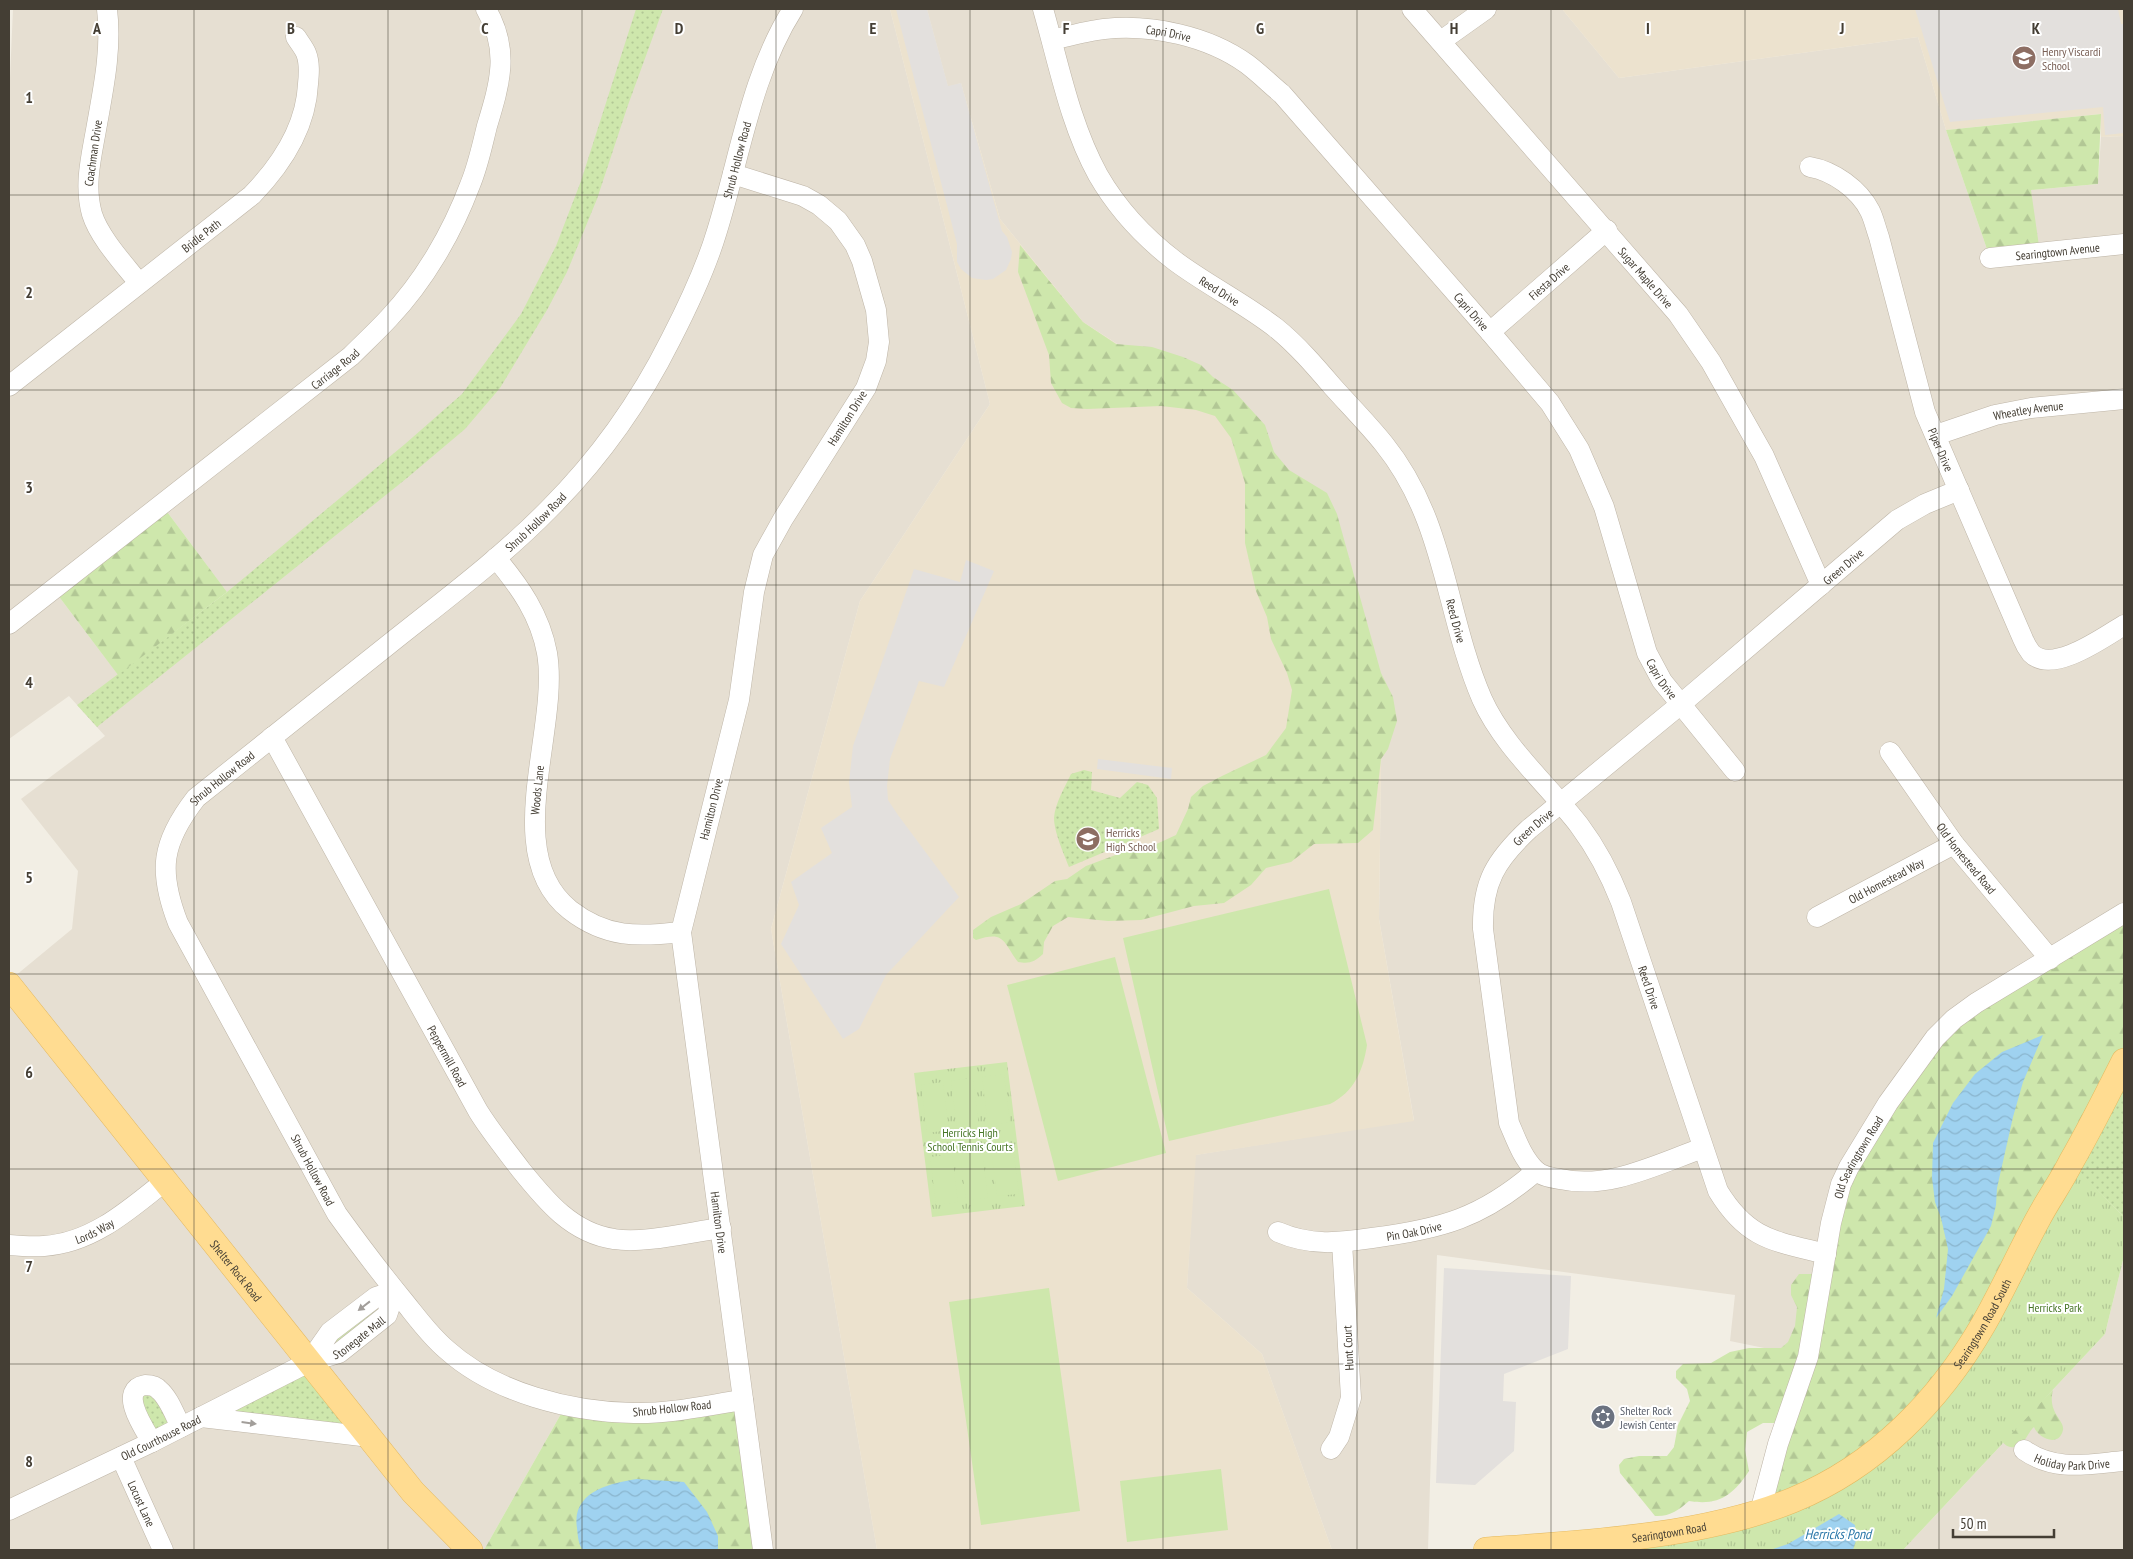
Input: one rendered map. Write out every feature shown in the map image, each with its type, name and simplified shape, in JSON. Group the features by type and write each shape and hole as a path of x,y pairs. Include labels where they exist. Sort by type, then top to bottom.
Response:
{"main road":[{"name":"Shelter Rock Road","path":"9,985 413,1492 470,1550"},
{"name":"Searingtown Road South","path":"1760,1512 1813,1491 1867,1459 1912,1421 1941,1389 1983,1324 2039,1216 2071,1164 2124,1061"},
{"name":"Searingtown Road","path":"1486,1550 1552,1548 1664,1532 1760,1512"}],"street":[{"name":"Coachman Drive","path":"107,9 108,45 106,74 89,170 88,192 92,214 97,224 139,283"},
{"name":"Carriage Road","path":"9,624 351,356 390,318 414,288 462,207 472,183 497,92 502,56 496,30 486,9"},
{"name":"Shrub Hollow Road","path":"743,1400 636,1413 591,1411 551,1402 490,1380 461,1362 427,1331 337,1214 178,923 168,898 165,871 167,851 180,820 196,798 496,558 548,510 603,447 635,402 670,341 697,286 717,232 760,76 781,28 794,9"},
{"name":"Reed Drive","path":"1043,9 1079,136 1099,177 1121,208 1144,233 1176,261 1272,325 1291,340 1384,444 1402,468 1415,490 1433,535 1472,671 1483,701 1506,737 1599,854 1622,902 1718,1191 1728,1207 1752,1231 1766,1238 1826,1254"},
{"name":"Sugar Maple Drive","path":"1412,9 1607,230 1678,314 1711,362 1764,456 1821,585"},
{"path":"1441,41 1486,9"},
{"name":"Capri Drive","path":"1052,40 1106,29 1148,29 1172,32 1201,41 1247,64 1282,94 1550,403 1579,449 1604,507 1647,653 1662,681 1735,771"},
{"name":"Bridle Path","path":"9,386 252,195 270,176 285,156 303,119 308,92 309,69 306,54 296,37"},
{"name":"Piper Drive","path":"1810,166 1818,168 1846,183 1869,210 1880,237 1925,412 2023,639 2032,654 2046,660 2058,660 2079,651 2124,626"},
{"name":"Hamilton Drive","path":"733,174 803,196 819,205 838,221 855,245 862,262 876,310 879,342 876,361 866,388 783,519 763,555 754,592 739,700 681,932 763,1550"},
{"name":"Fiesta Drive","path":"1490,332 1607,230"},
{"name":"Searingtown Avenue","path":"1990,258 2124,244"},
{"name":"Wheatley Avenue","path":"1936,435 1995,415 2031,408 2124,399"},
{"name":"Green Drive","path":"1536,1171 1518,1146 1510,1123 1483,929 1482,907 1492,874 1503,856 1529,829 1910,511 1958,490"},
{"name":"Woods Lane","path":"496,558 528,600 540,627 547,654 548,692 534,830 540,865 547,882 566,906 598,927 639,936 681,932"},
{"name":"Peppermill Road","path":"272,737 478,1111 492,1133 549,1204 575,1225 591,1233 614,1239 642,1239 721,1228"},
{"name":"Old Homestead Road","path":"1890,752 1954,844 2050,959"},
{"name":"Old Homestead Way","path":"1817,917 1954,844"},
{"name":"Old Searingtown Road","path":"1760,1512 1778,1444 1808,1357 1835,1204 1848,1167 1888,1102 1935,1038 1954,1019 1976,1003 2124,913"},
{"path":"1536,1171 1550,1177 1592,1183 1616,1179 1703,1148"},
{"name":"Pin Oak Drive","path":"1278,1232 1309,1242 1342,1242 1419,1232 1456,1221 1494,1203 1536,1171"},
{"name":"Lords Way","path":"9,1245 44,1246 64,1243 86,1236 118,1219 165,1181"},
{"name":"Hunt Court","path":"1331,1449 1339,1437 1351,1398 1342,1242"},
{"name":"Stonegate Mall","path":"309,1362 339,1353 387,1315 395,1291"},
{"name":"Old Courthouse Road","path":"9,1510 152,1442 309,1362"},
{"path":"152,1442 132,1402 134,1394 140,1387 150,1385 161,1391 181,1427"},
{"path":"201,1417 370,1437"},
{"name":"Holiday Park Drive","path":"2024,1450 2036,1458 2056,1464 2075,1465 2124,1461"},
{"name":"Locust Lane","path":"121,1457 163,1550"}],"shaded area":[{"path":"13,9 890,9 990,404 860,601 771,929 877,1550 763,1550 670,1410 566,1405 484,1550 9,1550 9,981 72,929 78,871 21,799 105,736 69,696 9,739 9,101","holes":["162,505 235,603 128,688 54,590"]},
{"name":"Herricks High School","path":"890,9 927,9 948,86 961,83 1000,219 1083,322 1225,413 1382,690 1379,919 1414,1121 1196,1155 1187,1288 1262,1354 1332,1550 877,1550 771,929 860,601 990,404"},
{"path":"896,9 927,9 948,86 961,83 1002,231 1007,237 1012,252 1006,270 993,279 972,278 961,269 957,262 957,244"},
{"path":"927,9 1562,9 1619,78 1918,37 1946,130 1990,258 2031,190 2098,184 2101,137 2124,136 2124,913 1808,1357 1730,1341 1735,1295 1437,1255 1428,1550 1332,1550 1262,1354 1187,1288 1195,1155 1414,1120 1379,919 1382,690 1225,413 1083,322 1000,219 961,83 948,87"},
{"name":"Henry Viscardi School","path":"1562,9 2124,9 2124,136 2101,137 2100,114 1946,130 1918,37 1619,78"},
{"path":"1915,9 2118,9 2121,24 2124,24 2124,133 2105,135 2103,107 1950,122"},
{"path":"966,560 994,571 944,687 919,681 890,759 887,786 888,800 959,897 886,975 859,1029 843,1039 781,944 799,905 791,882 832,853 821,828 852,807 849,782 853,746 914,569 960,582"},
{"path":"1098,759 1172,768 1171,779 1097,769"},
{"path":"2124,1256 2124,1550 1903,1550 2105,1334"},
{"path":"1444,1268 1571,1276 1568,1349 1504,1374 1503,1401 1516,1402 1514,1451 1475,1485 1436,1483"}],"green space":[{"path":"636,9 663,9 628,105 597,199 567,272 547,310 500,388 465,429 407,478 97,727 77,705 227,592 405,444 462,394 521,314 556,246 581,181"},
{"path":"2101,114 2098,184 2031,190 2040,253 1990,258 1946,130"},
{"path":"1020,245 1083,322 1116,344 1152,347 1201,365 1213,377 1233,390 1265,425 1274,452 1289,470 1327,493 1337,514 1381,673 1393,697 1397,721 1388,749 1381,759 1373,830 1358,843 1314,844 1291,862 1266,868 1251,885 1224,903 1194,906 1141,920 1108,921 1068,917 1053,926 1044,942 1043,954 1034,961 1026,963 1018,962 1006,944 998,937 993,936 976,940 973,938 973,930 991,917 1021,904 1055,881 1067,879 1086,866 1121,853 1150,847 1176,835 1188,809 1191,797 1203,786 1266,755 1286,728 1292,690 1287,673 1271,639 1267,617 1256,591 1245,543 1245,483 1231,438 1215,416 1196,410 1161,406 1087,409 1071,408 1062,403 1051,383 1049,355 1018,272"},
{"path":"162,505 227,592 118,675 54,590"},
{"path":"1084,770 1092,772 1091,790 1120,798 1137,782 1148,785 1157,798 1159,829 1069,867 1056,830 1054,818 1056,807 1071,774"},
{"path":"1329,889 1367,1045 1363,1064 1356,1080 1345,1093 1330,1104 1169,1141 1123,938"},
{"path":"2124,913 2124,1061 2071,1163 1912,1421 1760,1512 1775,1423 1763,1423 1747,1432 1745,1450 1749,1471 1737,1487 1717,1500 1709,1502 1689,1501 1674,1512 1655,1516 1620,1473 1619,1465 1624,1459 1639,1456 1667,1456 1674,1447 1678,1425 1690,1401 1687,1389 1676,1378 1676,1371 1683,1364 1711,1363 1730,1352 1749,1348 1781,1348 1788,1342 1795,1326 1797,1307 1791,1295 1791,1285 1799,1274 1813,1274 1835,1204 1935,1038"},
{"path":"1115,957 1166,1153 1058,1181 1007,985"},
{"name":"Herricks High School Tennis Courts","path":"1007,1062 1025,1206 932,1217 914,1073"},
{"path":"2124,1071 2124,1217 2073,1166"},
{"path":"1004,1074 1010,1122 988,1125 982,1077"},
{"path":"973,1078 979,1126 957,1129 951,1081"},
{"path":"943,1082 949,1130 927,1133 921,1085"},
{"path":"1013,1146 1019,1194 997,1196 991,1149"},
{"path":"982,1150 988,1198 966,1200 960,1153"},
{"path":"952,1154 958,1202 936,1205 930,1157"},
{"name":"Herricks Park","path":"2071,1163 2124,1217 2124,1256 2105,1334 1903,1550 1547,1550 1760,1512 1912,1421"},
{"path":"1049,1288 1080,1511 981,1525 949,1302"},
{"path":"376,1297 387,1315 309,1362"},
{"path":"309,1362 370,1437 201,1417"},
{"path":"144,1385 181,1427 152,1442 140,1387"},
{"path":"2053,1390 2052,1405 2063,1426 2061,1435 2053,1440 2044,1438 2034,1427 2019,1446 2010,1447 2005,1445 2002,1438"},
{"path":"743,1400 763,1550 484,1550 566,1405 591,1411"},
{"path":"1221,1469 1228,1530 1127,1542 1120,1481"}],"water":[{"path":"2043,1035 2023,1082 2013,1117 1997,1188 1996,1205 1991,1226 1952,1296 1936,1318 1944,1289 1948,1249 1941,1218 1935,1202 1932,1178 1933,1143 1953,1103 1975,1074 2002,1052"},
{"path":"637,1479 684,1482 707,1512 718,1536 718,1550 583,1550 579,1543 577,1516 580,1506 586,1498 615,1483"},
{"name":"Herricks Pond","path":"1839,1514 1855,1525 1856,1540 1853,1550 1770,1550 1788,1544"}],"place":[{"name":"Henry Viscardi School","path":"2024,58"},
{"name":"Herricks High School","path":"1088,839"},
{"name":"Shelter Rock Jewish Center","path":"1603,1417"}]}
